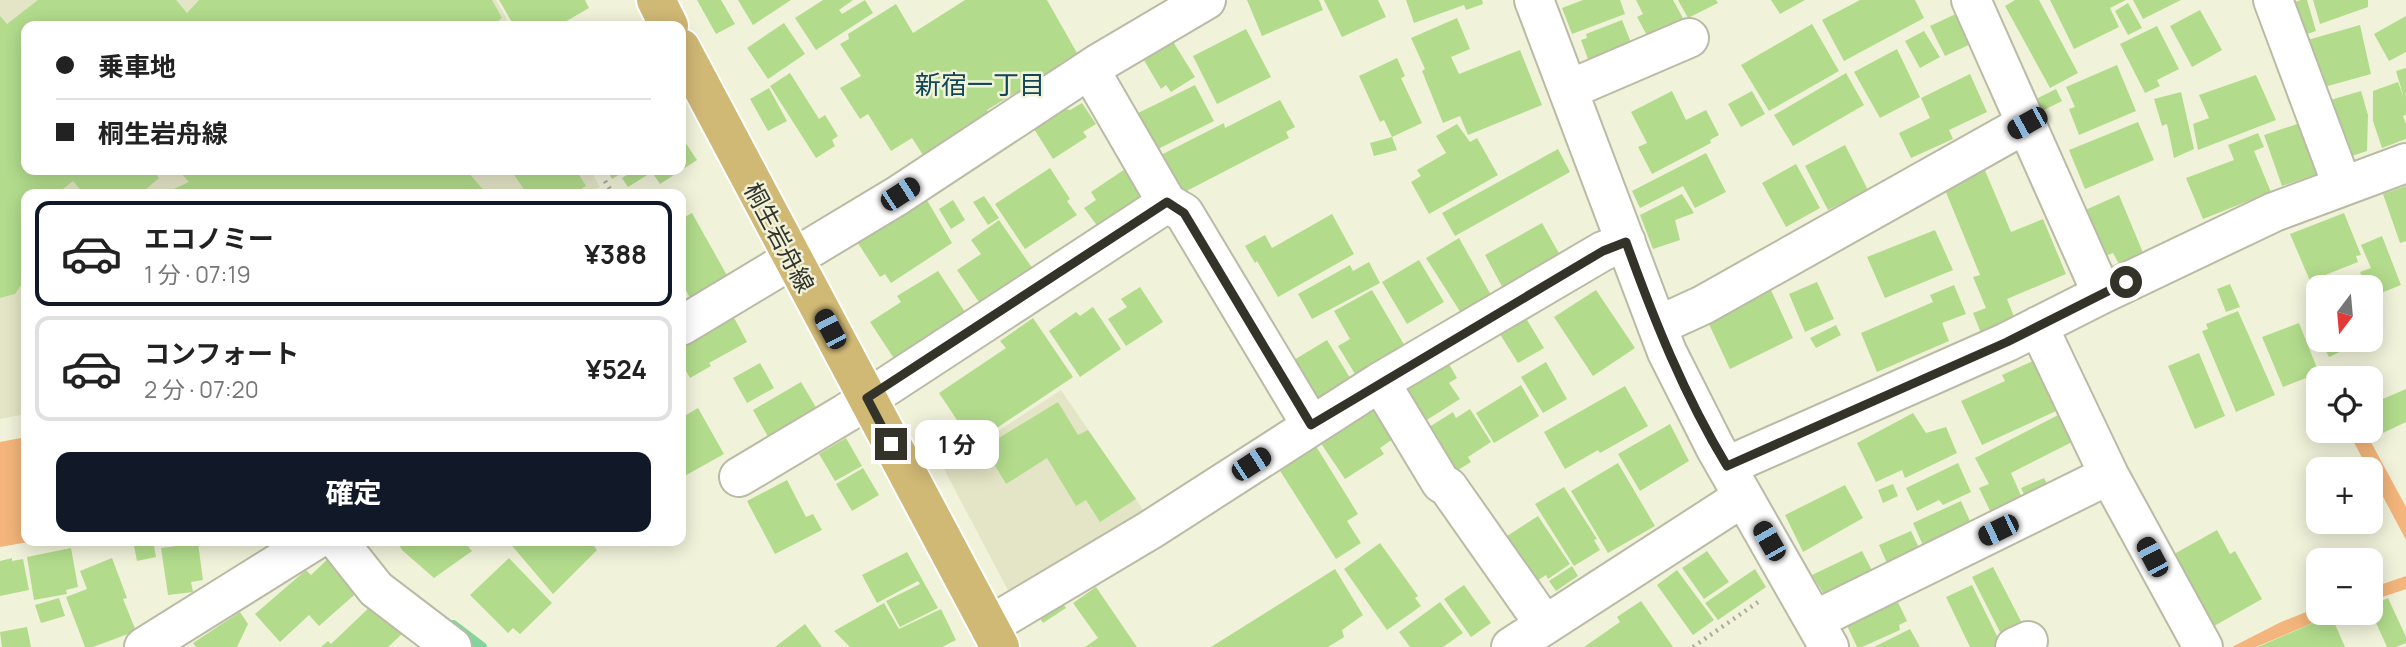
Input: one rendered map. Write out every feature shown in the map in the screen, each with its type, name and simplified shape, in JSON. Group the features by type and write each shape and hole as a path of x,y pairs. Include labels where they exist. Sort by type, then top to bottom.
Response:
{"main road":[{"path":"656,0 666,21"},
{"name":"桐生岩舟線","path":"686,58 995,637"}],"street":[{"path":"1534,0 1657,326 1695,410 1822,634 2109,475"},
{"path":"1971,0 2102,294"},
{"path":"2273,0 2342,186"},
{"path":"686,323 897,196 1194,3"},
{"path":"1568,90 1689,38"},
{"path":"1090,70 1167,202 1184,213 1311,425"},
{"path":"1657,326 1703,305 2027,123"},
{"path":"1511,647 1545,625 1735,481 2224,234 2406,163"},
{"path":"739,477 846,413 1167,202"},
{"path":"995,637 1150,530 1311,425 1603,251 1626,242"},
{"path":"2038,326 2109,475 2203,647"},
{"path":"1380,382 1441,483 1448,488 1545,625"},
{"path":"144,647 306,546"},
{"path":"342,546 376,589 452,647"}],"path":[{"path":"605,181 610,189"},
{"path":"1693,647 1766,597"}],"shaded area":[{"path":"0,0 496,0 506,21 21,21 21,175 593,175 600,187 21,189 21,415 0,419"},
{"path":"1061,390 1148,517 1012,598 943,467"},
{"path":"21,438 21,543 0,547 0,442"},
{"path":"2354,443 2371,443 2379,457 2362,457"},
{"path":"2383,464 2406,507 2406,540 2383,497"},
{"path":"2406,576 2406,589 2383,597 2383,584"},
{"path":"2306,612 2308,625 2256,647 2232,647"}],"building":[{"path":"38,0 176,0 187,13 199,0 492,0 502,18 498,21 21,21 21,175 156,175 159,178 146,189 80,189 73,181 63,189 21,189 21,285 15,294 0,298 0,16 7,24"},
{"path":"499,0 585,0 589,8 567,21 511,21"},
{"path":"697,0 721,0 735,24 716,34"},
{"path":"738,0 791,0 753,25"},
{"path":"823,0 853,0 839,10 842,14 865,0 873,13 816,50 795,18"},
{"path":"965,0 1047,0 1077,53 1059,64 1065,73 1020,101 1015,93 987,110 992,119 947,140 923,155 912,138 891,151 868,114 860,119 840,88 861,76 840,44 849,39 848,34 896,4 913,33"},
{"path":"1247,0 1319,0 1323,10 1262,36"},
{"path":"1324,0 1378,0 1386,17 1342,37"},
{"path":"1406,0 1482,0 1483,4 1466,10 1464,5 1414,23"},
{"path":"1583,0 1620,0 1625,14 1572,34 1562,8"},
{"path":"1636,0 1673,0 1684,20 1649,39 1637,17 1643,14"},
{"path":"1678,0 1716,0 1718,3 1688,18"},
{"path":"1771,0 1805,0 1780,14"},
{"path":"1860,0 1915,0 1924,18 1844,61 1822,20"},
{"path":"2015,0 2039,0 2078,73 2050,88 2005,6"},
{"path":"2050,0 2126,0 2110,8 2119,27 2074,49"},
{"path":"2133,0 2181,0 2143,19"},
{"path":"2307,0 2316,31 2298,37 2288,4"},
{"path":"2313,0 2368,0 2368,7 2320,24"},
{"path":"2128,3 2142,28 2128,35 2115,11"},
{"path":"2200,10 2222,50 2192,67 2170,26"},
{"path":"1960,12 1975,42 1945,56 1930,26"},
{"path":"2406,16 2406,52 2389,61 2374,34"},
{"path":"1457,18 1470,49 1451,57 1459,74 1520,50 1542,105 1468,135 1460,116 1443,123 1422,71 1425,69 1411,38"},
{"path":"1622,20 1632,45 1589,62 1581,40 1587,38 1586,34"},
{"path":"784,23 805,54 768,79 747,48"},
{"path":"1812,24 1839,71 1769,111 1741,65"},
{"path":"2360,25 2371,74 2317,89 2304,41"},
{"path":"2157,26 2179,69 2157,80 2160,86 2145,93 2120,44"},
{"path":"1246,29 1271,77 1217,104 1193,56"},
{"path":"1924,31 1940,57 1920,68 1905,41"},
{"path":"1167,32 1195,77 1171,92 1166,85 1161,89 1138,50"},
{"path":"1897,49 1920,97 1880,118 1854,72"},
{"path":"1397,58 1405,76 1401,78 1422,123 1392,137 1384,120 1380,122 1359,76"},
{"path":"2117,65 2136,111 2079,135 2069,109 2075,107 2066,87"},
{"path":"2406,68 2406,115 2403,116 2406,139 2382,148 2373,121 2373,91 2398,82 2404,98 2396,71"},
{"path":"790,73 819,119 825,115 838,136 832,140 835,146 816,158 770,86"},
{"path":"1846,73 1864,105 1793,146 1774,115"},
{"path":"1970,74 1987,112 1949,130 1953,139 1911,158 1899,133 1930,118 1921,98"},
{"path":"2256,75 2276,120 2198,150 2193,124 2209,118 2199,95"},
{"path":"1195,85 1214,121 1150,153 1132,116"},
{"path":"769,88 787,121 768,131 750,99"},
{"path":"2056,89 2062,101 2040,112 2034,100"},
{"path":"1672,91 1686,120 1706,110 1719,135 1710,140 1711,143 1652,174 1638,147 1647,143 1631,112"},
{"path":"1752,91 1765,114 1741,127 1728,104"},
{"path":"2361,91 2368,115 2367,151 2343,159 2320,103"},
{"path":"2181,92 2194,149 2174,158 2167,124 2162,126 2154,99"},
{"path":"1280,100 1295,127 1286,132 1289,138 1175,197 1155,158 1224,123 1225,128"},
{"path":"1082,103 1096,124 1083,132 1087,137 1053,159 1034,129 1066,109 1070,110"},
{"path":"2306,121 2324,172 2282,186 2264,135"},
{"path":"2138,122 2154,160 2085,189 2069,150"},
{"path":"1457,124 1470,142 1477,138 1498,175 1429,214 1411,182 1421,176 1417,170 1446,153 1436,136"},
{"path":"2258,133 2264,147 2254,151 2271,192 2203,219 2186,178 2234,160 2228,145"},
{"path":"1392,137 1397,150 1374,156 1370,143"},
{"path":"686,144 697,160 686,167"},
{"path":"1845,145 1868,190 1828,210 1805,166"},
{"path":"1558,149 1570,172 1455,236 1442,213"},
{"path":"1706,153 1726,192 1695,208 1683,186 1640,208 1632,191"},
{"path":"1134,163 1150,196 1099,228 1084,208 1096,200 1091,192"},
{"path":"1796,164 1820,208 1786,227 1762,183"},
{"path":"1050,168 1077,215 1025,249 995,204"},
{"path":"1984,168 2011,232 2043,219 2066,274 2007,299 2015,319 1981,333 1973,313 1986,308 1973,277 1980,275 1943,185"},
{"path":"183,175 470,175 483,189 174,189 189,182"},
{"path":"514,175 579,175 586,186 581,189 524,189"},
{"path":"627,175 647,175 628,187 622,178"},
{"path":"654,175 674,175 660,184"},
{"path":"2406,186 2406,241 2400,243 2383,194"},
{"path":"1682,194 1694,213 1675,220 1680,240 1653,249 1640,215"},
{"path":"924,195 952,243 891,283 885,274 880,277 852,234"},
{"path":"2119,195 2144,255 2120,266 2113,253 2103,257 2083,211"},
{"path":"984,196 999,218 988,225 973,202"},
{"path":"953,200 965,220 951,229 939,209"},
{"path":"692,213 729,279 691,300 686,290 686,216"},
{"path":"2344,213 2361,255 2356,256 2358,262 2325,275 2307,275 2290,234"},
{"path":"1332,214 1354,254 1278,297 1245,246 1265,235 1272,248"},
{"path":"999,220 1033,269 981,305 957,270 981,254 971,240"},
{"path":"1542,223 1560,255 1505,292 1485,255"},
{"path":"1935,230 1953,270 1885,298 1867,257"},
{"path":"2382,236 2401,285 2384,292 2384,275 2361,275 2360,272 2371,268 2361,245"},
{"path":"1459,238 1491,295 1461,313 1426,258"},
{"path":"1419,260 1444,302 1407,324 1382,282"},
{"path":"1369,262 1380,283 1312,319 1298,294 1350,265 1353,271"},
{"path":"938,271 967,315 895,360 870,322 901,302 897,296"},
{"path":"1817,282 1834,319 1805,332 1789,294"},
{"path":"2230,284 2240,307 2226,312 2217,289"},
{"path":"1954,285 1966,314 1942,323 1949,341 1877,372 1861,333 1933,302 1930,295"},
{"path":"1140,287 1163,322 1126,346 1108,319 1127,307 1121,299"},
{"path":"1372,290 1409,353 1360,382 1338,346 1350,339 1334,311"},
{"path":"1596,290 1635,348 1593,376 1554,317"},
{"path":"1771,290 1793,338 1730,369 1707,320"},
{"path":"1093,307 1121,349 1080,377 1049,331 1076,312 1080,316"},
{"path":"2238,311 2275,395 2236,412 2202,331 2208,329 2206,324"},
{"path":"731,312 747,342 709,363 711,366 690,378 686,371 686,337"},
{"path":"1524,315 1544,348 1518,363 1498,331"},
{"path":"1033,318 1073,377 973,444 939,393 1006,348 1000,341"},
{"path":"2299,323 2306,340 2306,352 2311,352 2316,366 2306,366 2306,378 2283,387 2262,337"},
{"path":"1836,325 1841,335 1816,348 1810,338"},
{"path":"1327,340 1355,386 1312,412 1284,366"},
{"path":"2326,352 2340,352 2329,357"},
{"path":"2199,353 2225,416 2195,429 2168,366"},
{"path":"2042,357 2065,407 1982,445 1961,401 2005,381 2002,375"},
{"path":"1546,362 1567,399 1543,413 1521,377"},
{"path":"760,363 774,388 747,403 733,378"},
{"path":"1449,364 1457,378 1449,383 1460,399 1422,423 1402,391 1441,366 1442,368"},
{"path":"801,382 821,416 772,444 753,410"},
{"path":"1521,385 1539,416 1494,443 1476,413"},
{"path":"1625,386 1648,426 1565,469 1544,432"},
{"path":"2406,389 2406,422 2383,433 2383,399"},
{"path":"1375,395 1400,434 1380,448 1384,454 1345,479 1316,436"},
{"path":"1058,402 1078,435 1088,430 1136,499 1100,522 1086,500 1076,506 1047,458 1006,484 984,447"},
{"path":"698,408 724,454 686,475 686,415"},
{"path":"1470,409 1491,442 1468,457 1471,462 1445,478 1418,434 1453,412 1456,418"},
{"path":"1913,413 1926,433 1946,427 1957,453 1905,478 1902,470 1876,482 1857,443"},
{"path":"2062,413 2076,440 2011,473 2028,511 1997,525 1979,488 1989,484 1975,458"},
{"path":"1670,424 1689,461 1640,491 1618,454"},
{"path":"846,438 862,466 835,481 819,454"},
{"path":"1314,443 1358,514 1347,521 1361,543 1336,559 1277,466"},
{"path":"1618,463 1655,526 1608,553 1571,491"},
{"path":"1958,463 1971,492 1943,505 1939,500 1917,511 1906,488"},
{"path":"863,468 879,495 852,511 836,484"},
{"path":"2044,478 2054,497 2030,507 2021,488"},
{"path":"787,480 806,517 813,514 822,530 775,554 747,501"},
{"path":"1893,484 1898,496 1883,503 1878,490"},
{"path":"1845,485 1863,518 1803,552 1785,515"},
{"path":"1564,487 1597,539 1594,540 1600,550 1574,566 1535,504"},
{"path":"1961,501 1974,530 1926,552 1913,523"},
{"path":"1538,516 1570,564 1548,579 1546,575 1534,583 1504,538"},
{"path":"2217,530 2230,554 2235,551 2262,599 2207,630 2167,558"},
{"path":"1911,531 1923,556 1890,570 1879,545"},
{"path":"1380,543 1418,596 1415,598 1421,606 1387,630 1344,569"},
{"path":"134,546 154,546 156,557 137,561"},
{"path":"198,546 203,580 191,582 193,592 168,595 161,548"},
{"path":"400,546 468,546 472,551 434,578"},
{"path":"512,546 594,546 597,550 553,594"},
{"path":"71,548 78,587 66,590 67,594 34,600 27,557"},
{"path":"1707,551 1729,582 1704,599 1682,568"},
{"path":"1862,551 1877,580 1830,604 1812,575"},
{"path":"907,552 938,608 900,627 886,601 920,584 918,581 877,603 862,575"},
{"path":"331,556 361,589 319,626 309,615 280,642 255,614 306,570 311,575"},
{"path":"12,558 12,561 23,559 29,590 0,596 0,561"},
{"path":"112,558 127,598 123,599 136,631 93,647 85,647 66,597 87,589 80,571"},
{"path":"509,558 552,603 520,634 513,628 508,633 470,595"},
{"path":"1572,566 1578,576 1556,591 1549,581"},
{"path":"1993,567 2024,627 2003,638 1972,577"},
{"path":"1335,569 1363,615 1342,630 1344,637 1328,647 1211,647"},
{"path":"1755,569 1766,587 1718,620 1705,603"},
{"path":"1677,570 1714,620 1693,635 1657,585"},
{"path":"1464,585 1491,623 1471,637 1444,599"},
{"path":"1972,585 2001,644 1995,647 1970,647 1946,597"},
{"path":"1096,587 1137,647 1085,647 1098,638 1073,603"},
{"path":"1893,592 1907,621 1899,625 1900,630 1857,647 1842,615"},
{"path":"1058,596 1066,608 1043,623 1035,611"},
{"path":"59,598 65,616 41,623 35,605"},
{"path":"2388,598 2406,637 2406,643 2387,647 2377,625 2383,625 2383,600"},
{"path":"1641,601 1673,647 1584,647 1620,622 1617,617"},
{"path":"375,602 403,633 388,647 321,647 328,641 331,644"},
{"path":"1440,602 1463,633 1443,647 1410,647 1399,632"},
{"path":"884,603 899,629 941,609 956,640 942,647 850,647 834,631"},
{"path":"240,612 248,624 237,647 196,647 193,643"},
{"path":"805,624 822,647 775,647"},
{"path":"2308,625 2335,625 2345,647 2258,647"},
{"path":"27,627 31,647 2,647 0,632"},
{"path":"1910,629 1920,647 1874,647"}],"waterway":[{"path":"453,625 482,647"}],"district":[{"name":"新宿一丁目","path":"980,84"}],"route":[{"path":"891,444 867,398 1167,202 1184,213 1311,425 1603,251 1626,242 1667,352 1695,410 1727,466 2007,342 2126,282"}]}
